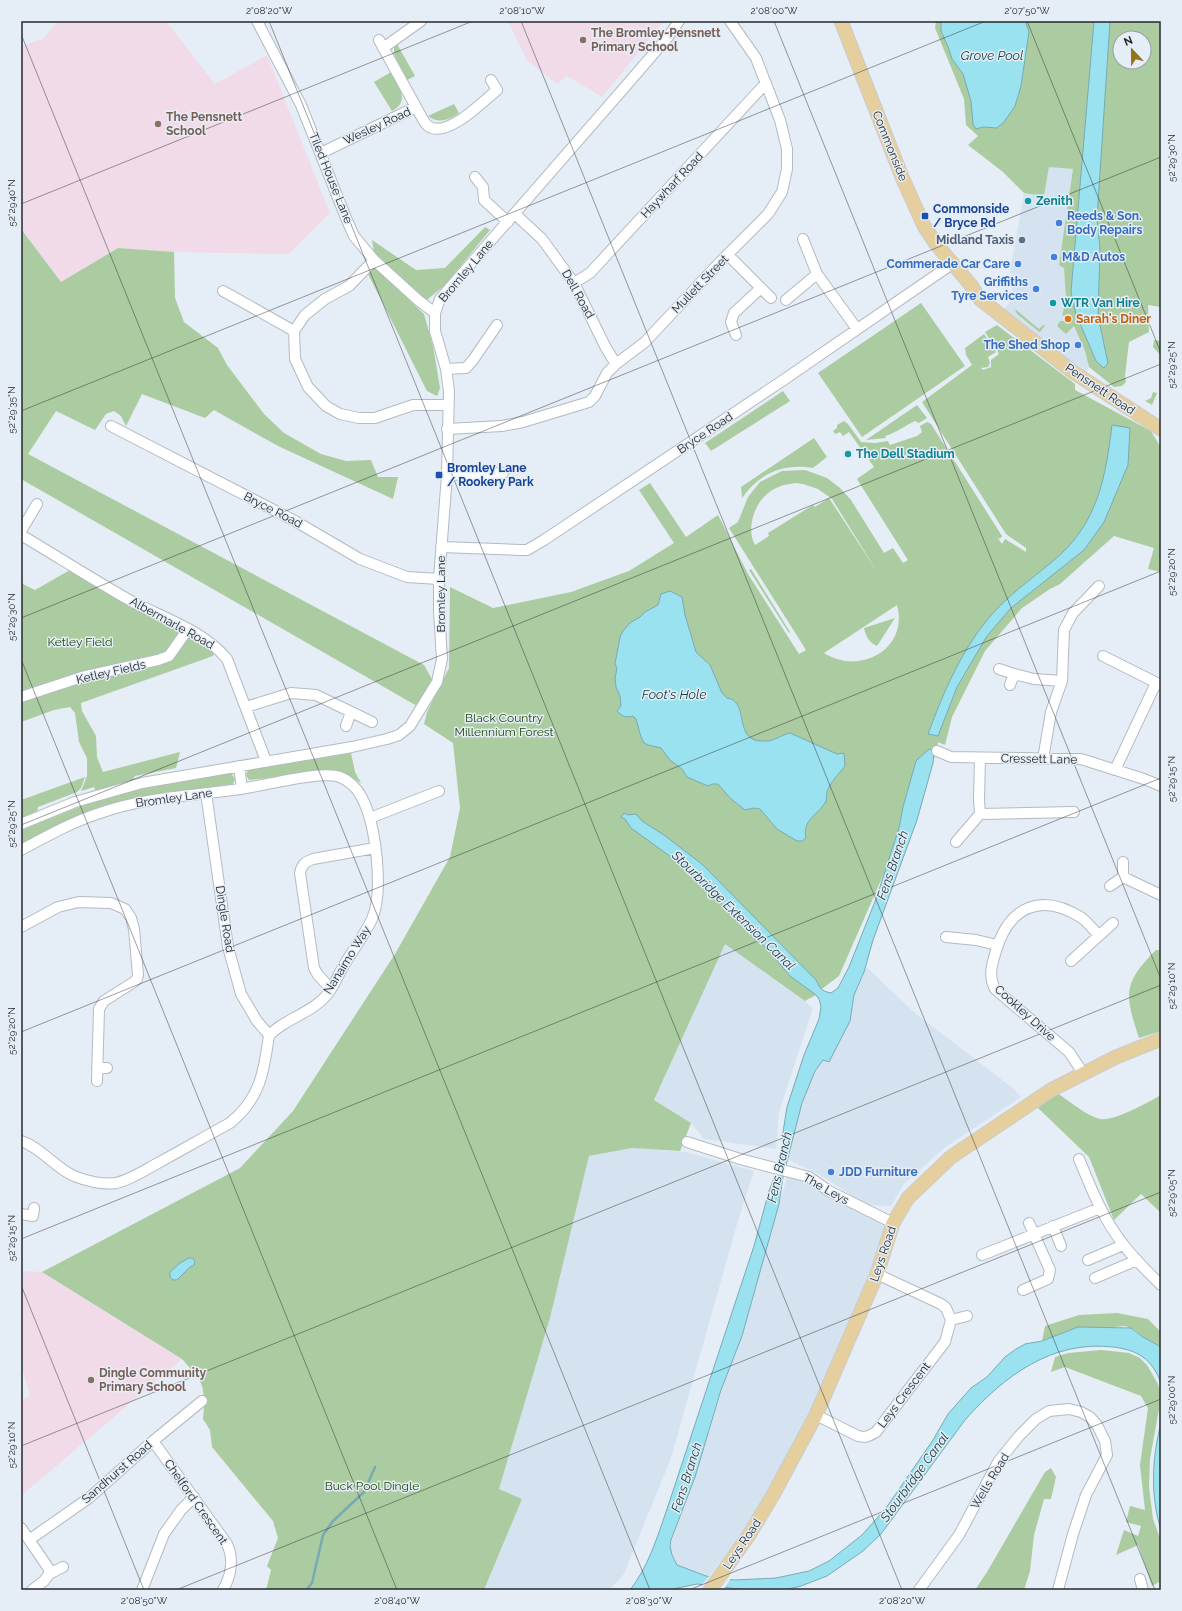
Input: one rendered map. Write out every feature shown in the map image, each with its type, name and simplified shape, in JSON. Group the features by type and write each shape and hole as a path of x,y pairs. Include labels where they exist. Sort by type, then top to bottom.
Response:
{"main road":[{"name":"Commonside","path":"841,21 924,226 952,264"},
{"name":"Pensnett Road","path":"952,264 970,284 980,299 1067,367 1161,429"},
{"name":"Pensnett Road","path":"970,284 980,289 1069,360 1126,399 1161,420"},
{"name":"Leys Road","path":"710,1590 749,1535 773,1495 816,1415 877,1274 893,1224 908,1198 951,1158 1051,1090 1116,1057 1161,1039"}],"street":[{"name":"Tiled House Lane","path":"257,21 301,105 354,236 374,260 418,300 435,313"},
{"path":"416,107 381,44 421,21"},
{"name":"Bromley Lane","path":"21,824 75,802 116,789 179,775 352,747 387,739 405,731 422,709 437,682 442,660 439,579 447,475 449,391 446,369 436,331 435,313 440,299 663,43 679,21"},
{"name":"Mullett Street","path":"447,429 502,426 523,422 583,405 595,396 607,373 616,364 645,342 768,214 782,192 787,169 787,149 780,120 756,58 730,21"},
{"name":"Wesley Road","path":"321,153 416,107 428,125 439,129 453,125 496,90 491,80"},
{"name":"Haywharf Road","path":"574,283 590,274 766,83"},
{"name":"Dell Road","path":"475,177 483,187 484,200 542,239 574,283 606,348 616,364"},
{"path":"804,239 818,274 857,329"},
{"path":"728,255 771,298"},
{"path":"374,260 349,286 325,300 305,315 294,331 295,359 308,387 326,406 340,414 359,418 374,418 413,405 448,405"},
{"name":"Bryce Road","path":"441,547 526,550 544,540 681,449 952,264"},
{"path":"786,300 818,274"},
{"path":"736,335 731,322 734,313 761,288"},
{"path":"223,291 294,331"},
{"path":"446,369 466,368 497,325"},
{"name":"Bryce Road","path":"111,426 295,521 360,558 406,577 439,579"},
{"path":"447,475 503,473"},
{"path":"21,533 37,504"},
{"name":"Albermarle Road","path":"21,533 131,600 188,629 219,649 227,659 266,761"},
{"path":"1043,759 1051,712 1062,681 1064,630 1072,614 1099,586"},
{"name":"Ketley Fields","path":"21,697 82,678 169,656 188,629"},
{"path":"1103,656 1159,684 1115,770"},
{"path":"999,668 1014,674 1034,679 1062,681"},
{"path":"1010,685 1014,674"},
{"path":"246,707 291,693 316,695 372,722"},
{"path":"346,726 351,712"},
{"name":"Cressett Lane","path":"937,751 951,757 1082,760 1144,779 1161,786"},
{"path":"956,842 980,814 980,758"},
{"path":"239,766 242,788"},
{"name":"Nanaimo Way","path":"242,788 324,775 340,777 356,788 361,796 370,818 375,848 378,895 372,919 329,994 307,1011 282,1025 269,1035"},
{"path":"424,786 427,796"},
{"name":"Bromley Lane","path":"21,850 61,829 100,813 143,801 242,788"},
{"path":"370,818 439,791"},
{"name":"Dingle Road","path":"206,793 228,947 241,994 257,1021 269,1035"},
{"path":"980,814 1074,812"},
{"path":"331,989 318,975 314,968 300,873 301,867 305,862 313,859 375,848"},
{"path":"1123,862 1123,876"},
{"path":"1110,886 1123,876"},
{"path":"1123,876 1161,895"},
{"path":"21,926 58,906 79,902 111,903 125,909 131,918 134,928 138,975 137,979 104,1001 100,1009 102,1067 97,1081"},
{"name":"Cookley Drive","path":"1083,1073 1069,1052 995,989 992,983 991,967 1002,932 1009,921 1024,909 1034,905 1045,904 1061,908 1083,919 1099,936"},
{"path":"1071,961 1113,923"},
{"path":"946,936 976,940 997,945"},
{"path":"21,1141 35,1147 65,1172 81,1179 116,1183 125,1180 230,1123 240,1115 253,1097 263,1076 269,1035"},
{"name":"The Leys","path":"687,1142 740,1159 791,1171 809,1177 829,1191 893,1224"},
{"path":"1079,1166 1100,1208 1124,1245 1161,1285"},
{"path":"982,1255 1100,1208"},
{"path":"21,1214 33,1217"},
{"path":"1023,1290 1048,1279 1050,1275 1047,1262 1029,1223"},
{"path":"1053,1226 1061,1246"},
{"path":"1088,1260 1124,1245"},
{"path":"1095,1278 1138,1260"},
{"path":"877,1274 941,1304 946,1308 950,1320 967,1316"},
{"name":"Leys Crescent","path":"816,1415 858,1436 865,1437 876,1432 945,1342 950,1320"},
{"name":"Sandhurst Road","path":"29,1540 89,1498 153,1441 202,1401"},
{"name":"Wells Road","path":"918,1590 959,1535 998,1462 1019,1436 1036,1419 1049,1411 1069,1409 1081,1412 1090,1417 1097,1425 1105,1441 1107,1454 1086,1495 1073,1534 1058,1590"},
{"name":"Chelford Crescent","path":"153,1441 230,1550 230,1573 223,1590"},
{"path":"142,1590 164,1534 181,1510 194,1497"},
{"path":"21,1528 49,1570 49,1574"},
{"path":"32,1590 44,1581 49,1574 63,1567"},
{"path":"1140,1579 1143,1590"}],"shaded area":[{"name":"The Pensnett School","path":"58,21 166,21 215,84 267,55 330,213 289,254 174,252 118,248 61,282 21,229 21,46 43,39"},
{"name":"The Bromley-Pensnett Primary School","path":"508,21 664,21 602,97 567,76 557,84 527,60"},
{"path":"1049,167 1073,169 1064,267 1066,300 1072,322 1085,351 1089,367 1084,376 1002,312 1012,299 1013,274 1010,273 1024,193 1044,196"},
{"path":"725,943 813,1008 779,1112 776,1149 704,1139 691,1123 654,1100"},
{"path":"866,967 915,1013 1014,1089 1021,1097 944,1148 904,1184 891,1206 866,1205 820,1175 787,1159 799,1114 814,1071 823,1060 829,1062 850,1021 854,995"},
{"path":"632,1148 686,1152 754,1171 737,1224 671,1458 624,1574 609,1590 484,1590 522,1499 499,1489 550,1318 589,1156"},
{"path":"789,1171 812,1180 849,1206 889,1227 825,1385 780,1470 745,1530 710,1575 706,1576 694,1573 678,1565 672,1555 670,1546 704,1449"},
{"name":"Dingle Community Primary School","path":"21,1271 42,1272 182,1359 21,1496 21,1401 30,1396 21,1364"}],"green space":[{"path":"936,21 1161,21 1161,307 1148,305 1149,332 1129,342 1125,376 1126,382 1122,386 1114,387 1089,367 1085,351 1074,326 1066,334 1057,326 1060,321 1065,321 1066,324 1072,322 1070,314 1062,316 1066,300 1064,268 1059,265 1073,169 1049,167 1044,196 1024,193 1003,172 968,145 978,136 966,125 964,99 935,28"},
{"path":"397,44 415,76 407,80 394,54 394,47"},
{"path":"391,72 402,98 398,107 392,111 374,82"},
{"path":"454,104 459,113 451,118 436,120 428,116"},
{"path":"485,227 490,230 445,285 427,300 374,252 372,240 416,270 445,268"},
{"path":"21,229 61,282 118,248 174,252 175,298 184,322 218,348 227,365 264,414 284,433 321,454 346,461 371,460 378,477 398,477 393,499 278,446 214,410 205,418 142,394 126,426 121,416 114,411 106,414 95,430 56,411 28,454 424,665 432,679 417,706 21,479"},
{"path":"374,266 424,314 433,346 440,388 437,396 427,391 367,272"},
{"path":"921,303 965,366 862,437 818,373"},
{"path":"1015,309 1039,329 1043,325 1045,326 1040,332 1038,331 1017,314"},
{"path":"997,325 1075,384 1075,390 1151,431 1161,448 1161,572 1148,569 1154,548 1114,536 1060,584 1022,608 985,651 952,717 945,745 938,742 937,752 839,976 815,994 816,995 805,1001 725,944 654,1100 691,1123 680,1151 632,1148 589,1156 550,1318 499,1489 522,1499 484,1590 266,1590 271,1570 267,1566 278,1538 273,1521 212,1447 210,1430 203,1419 203,1389 198,1378 182,1359 42,1272 240,1168 293,1111 395,954 450,857 460,808 453,743 424,724 427,712 449,668 450,587 493,608 571,592 629,571 674,543 639,490 650,483 686,537 718,515 748,574 799,654 806,650 729,528 738,522 748,497 760,482 782,471 805,470 827,478 840,488 851,500 884,553 893,548 903,563 908,560 857,479 874,467 849,432 843,436 840,432 835,434 833,431 837,428 837,425 844,421 848,424 861,442 875,443 888,441 890,445 917,436 922,432 920,426 927,422 931,424 1002,536 1000,539 997,537 1002,544 1005,539 1026,552 1026,548 1006,534 922,402 972,365 966,355 965,348 984,334 996,352 988,357 990,363 988,367 981,368 983,370 991,367 991,360 999,354 985,332","holes":["796,483 818,489 832,499 878,573 829,498 815,507 813,505 768,533 769,536 755,545 752,539 751,525 758,504 773,489","897,605 899,621 896,634 889,646 878,654 866,660 852,661 838,659 824,653"]},
{"path":"1154,340 1161,341 1161,356 1153,347"},
{"path":"783,391 790,401 711,451 705,443"},
{"path":"1153,392 1157,393 1152,405 1145,401 1151,398"},
{"path":"917,405 927,418 919,423 915,421 885,436 886,438 866,440"},
{"path":"814,438 827,457 813,468 792,467 764,476 749,489 742,498 741,487"},
{"path":"751,569 790,632 789,633 749,570"},
{"name":"Ketley Field","path":"70,570 214,651 213,656 81,703 82,711 96,736 97,757 103,772 180,752 176,768 135,776 132,781 96,792 94,787 81,791 87,776 87,758 79,742 75,713 70,707 54,710 21,722 21,583 35,590"},
{"path":"895,618 877,646 870,641 864,628"},
{"path":"351,753 355,772 361,783 349,776 328,771 249,780 246,775 248,770"},
{"path":"223,773 231,773 235,779 233,784 143,797 21,845 21,830 84,805 135,788"},
{"path":"85,777 81,788 77,792 38,807 37,814 21,821 21,800"},
{"path":"1156,950 1161,950 1161,1031 1139,1038 1131,1011 1129,1000 1130,991 1132,981 1137,972"},
{"path":"1057,1093 1078,1108 1100,1119 1113,1118 1122,1115 1161,1095 1161,1213 1141,1194 1114,1220 1089,1157 1038,1108"},
{"path":"1117,1313 1148,1319 1161,1332 1161,1347 1143,1337 1135,1330 1125,1326 1105,1328 1078,1327 1042,1341 1045,1326 1079,1315"},
{"path":"1101,1350 1129,1353 1140,1358 1147,1365 1158,1384 1160,1392 1159,1409 1150,1459 1149,1487 1153,1519 1161,1541 1161,1581 1152,1586 1138,1545 1116,1555 1124,1530 1138,1536 1141,1526 1126,1522 1130,1506 1145,1510 1140,1465 1148,1408 1141,1396 1065,1367 1051,1372 1055,1357 1068,1353"},
{"path":"1051,1468 1056,1477 1051,1499 1044,1499 1034,1535 1030,1571 1024,1590 975,1590 1045,1472"}],"water":[{"name":"Grove Pool","path":"941,21 1025,21 1029,32 1021,86 1015,106 1004,122 997,128 983,127 976,129 973,124 971,101 963,74 952,59 941,31"},
{"path":"1094,21 1110,21 1097,218 1100,249 1098,316 1108,363 1104,368 1096,361 1076,314 1071,292"},
{"path":"1112,425 1130,428 1128,465 1104,522 1084,550 1011,608 987,636 957,687 938,736 928,734 955,670 983,625 1010,596 1061,554 1084,526 1092,510 1103,478"},
{"name":"Foot's Hole","path":"670,591 682,597 685,615 696,652 710,665 722,693 727,698 734,701 738,706 745,730 749,736 755,740 766,741 790,733 837,754 844,753 845,766 830,785 827,792 826,801 823,806 808,822 805,832 806,838 802,841 797,841 777,829 760,809 754,808 745,810 730,798 718,784 708,786 687,777 682,769 670,760 661,748 644,743 636,719 633,716 624,716 617,711 621,706 620,696 616,687 615,678 617,668 615,664 620,637 630,623 658,605 661,594"},
{"path":"929,749 934,751 933,763 917,820 873,940 864,972 854,995 850,1021 829,1062 823,1060 815,1071 802,1103 783,1177 779,1204 742,1336 721,1390 695,1477 671,1540 670,1546 672,1555 677,1565 706,1576 734,1580 776,1578 809,1571 829,1561 862,1535 886,1508 933,1440 948,1414 971,1388 987,1377 1005,1357 1025,1344 1042,1341 1078,1327 1131,1328 1161,1347 1161,1383 1153,1368 1143,1357 1137,1353 1122,1348 1091,1346 1070,1349 1050,1355 1031,1364 1013,1376 980,1404 965,1420 881,1534 863,1551 827,1576 801,1586 784,1590 747,1590 697,1584 668,1590 630,1590 647,1562 659,1532 754,1246 769,1191 782,1158 783,1132 787,1107 804,1055 819,1019 821,1007 819,999 816,995 790,976 771,953 699,881 678,862 631,828 625,819 621,817 624,813 628,815 636,814 642,821 664,835 703,865 816,980 821,989 831,993 838,988 849,967 876,899 899,828 903,807 916,761"},
{"path":"189,1258 193,1258 195,1262 194,1265 177,1280 173,1280 170,1277 170,1272 180,1263"},
{"path":"1161,1423 1161,1530 1155,1503 1154,1463"}],"pier":[{"path":"710,1575 731,1578 724,1589 701,1586"}],"waterway":[{"path":"308,1590 307,1589 312,1583 323,1535 333,1521 364,1492 375,1467"}],"place":[{"name":"The Bromley-Pensnett Primary School","path":"583,40"},
{"name":"The Pensnett School","path":"158,124"},
{"name":"Zenith","path":"1028,201"},
{"name":"Commonside / Bryce Rd","path":"925,216"},
{"name":"Reeds & Son. Body Repairs","path":"1059,223"},
{"name":"Midland Taxis","path":"1022,240"},
{"name":"M&D Autos","path":"1054,257"},
{"name":"Commerade Car Care","path":"1018,264"},
{"name":"Griffiths Tyre Services","path":"1036,289"},
{"name":"WTR Van Hire","path":"1053,303"},
{"name":"Sarah's Diner","path":"1068,319"},
{"name":"The Shed Shop","path":"1078,345"},
{"name":"The Dell Stadium","path":"848,454"},
{"name":"Bromley Lane / Rookery Park","path":"439,475"},
{"name":"JDD Furniture","path":"831,1172"},
{"name":"Dingle Community Primary School","path":"91,1380"}],"park label":[{"name":"Black Country Millennium Forest","path":"504,725"},
{"name":"Buck Pool Dingle","path":"372,1486"}],"water label":[{"name":"Fens Branch","path":"892,865"},
{"name":"Stourbridge Extension Canal","path":"734,910"},
{"name":"Fens Branch","path":"779,1167"},
{"name":"Fens Branch","path":"686,1477"},
{"name":"Stourbridge Canal","path":"914,1477"}]}
